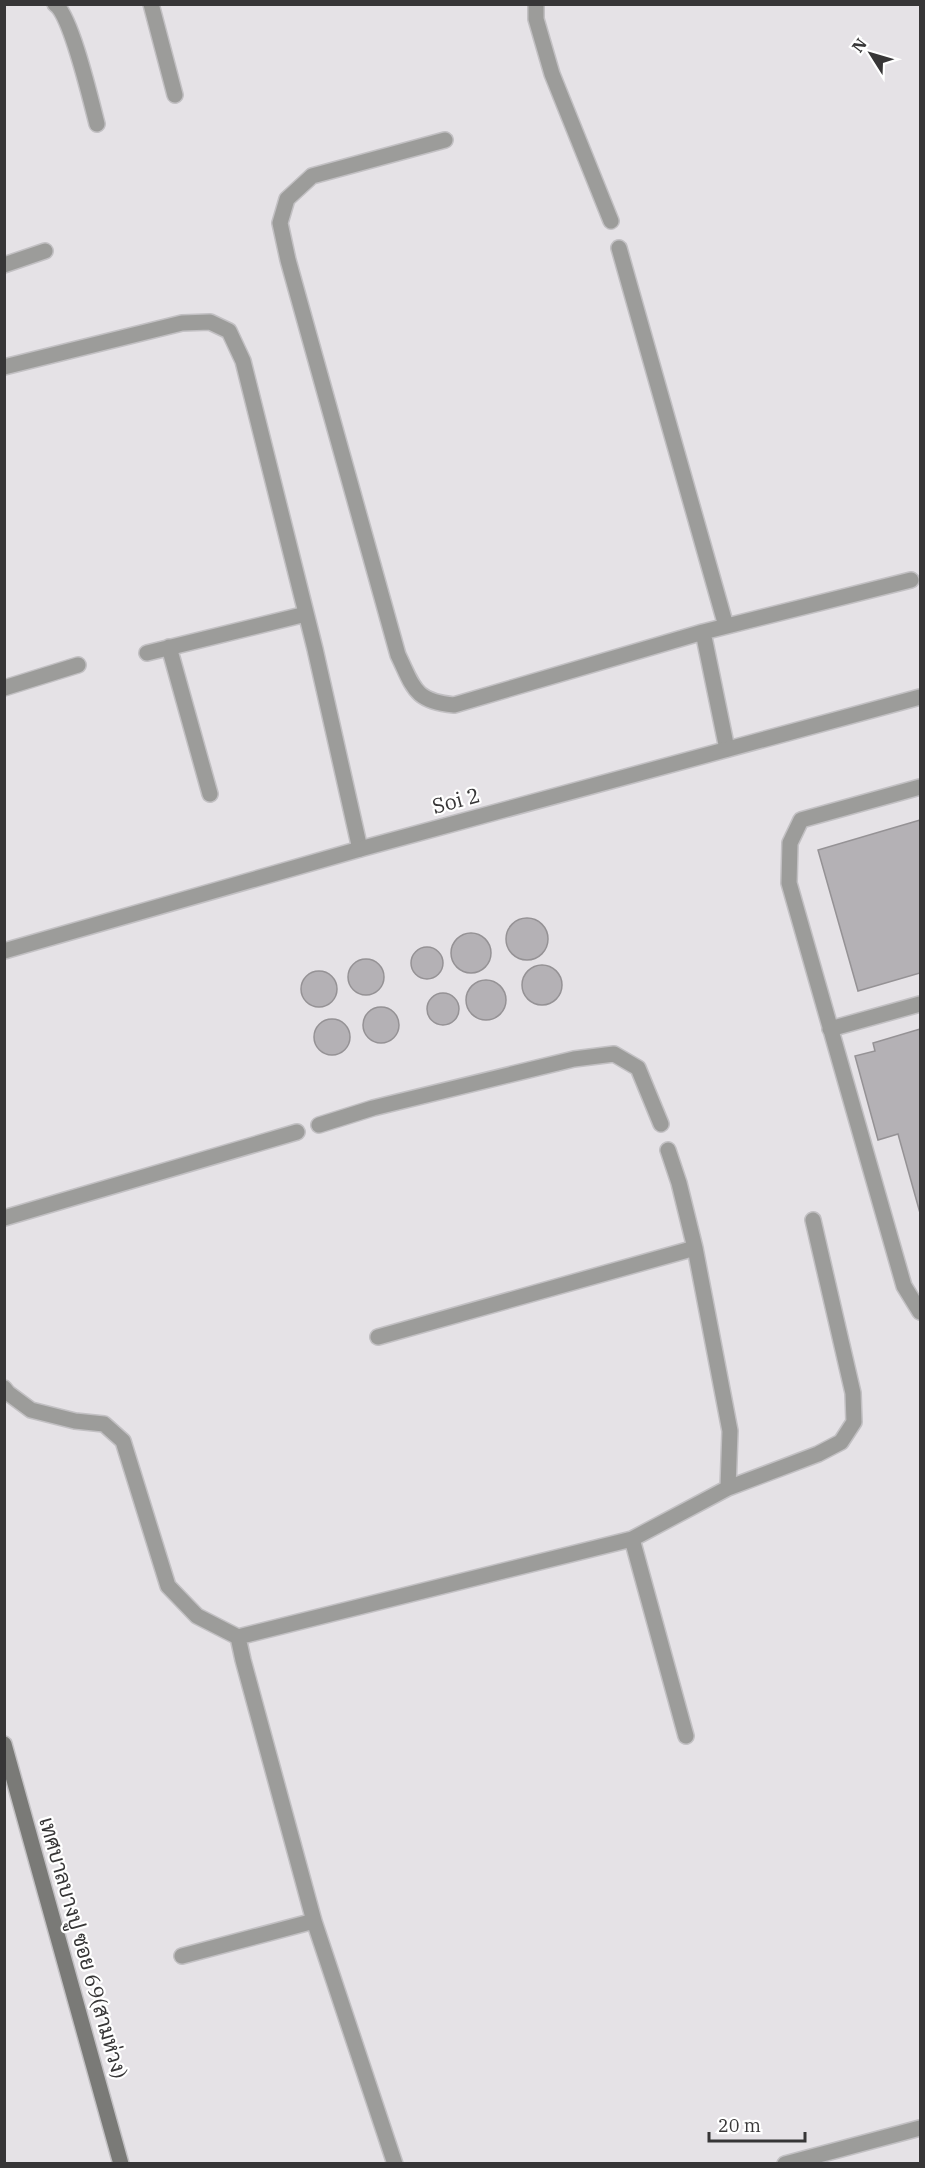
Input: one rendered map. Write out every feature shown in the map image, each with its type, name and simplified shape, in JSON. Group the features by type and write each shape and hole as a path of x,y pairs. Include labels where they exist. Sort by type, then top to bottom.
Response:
{"street":[{"path":"55,4 60,8 74,41 97,124"},
{"path":"151,4 175,95"},
{"path":"536,4 536,19 552,74 611,221"},
{"path":"445,140 312,176 287,199 280,223 288,260 398,655 414,690 433,703 454,705 703,632 911,580"},
{"path":"619,248 726,626"},
{"path":"4,265 45,251"},
{"path":"4,367 182,323 210,322 229,331 243,361 306,614 360,849"},
{"path":"147,653 306,614"},
{"path":"703,632 727,749"},
{"path":"170,647 210,794"},
{"path":"4,688 78,665"},
{"name":"Soi 2","path":"4,951 360,849 921,697"},
{"path":"921,787 801,820 790,843 789,883 904,1286 921,1312"},
{"path":"830,1029 921,1004"},
{"path":"319,1125 373,1107 574,1059 614,1054 638,1068 661,1124"},
{"path":"4,1218 297,1132"},
{"path":"668,1150 680,1183 695,1248 730,1431 728,1488"},
{"path":"4,1388 31,1410 75,1421 104,1424 123,1440 168,1586 197,1616 238,1637 632,1539 728,1488 818,1454 841,1442 854,1422 853,1392 813,1220"},
{"path":"378,1337 695,1248"},
{"path":"632,1539 686,1736"},
{"path":"238,1637 314,1920 395,2163"},
{"name":"เทศบาลบางปู ซอย 69(สามห่วง)","path":"4,1744 120,2163"},
{"path":"182,1956 314,1920"},
{"path":"785,2163 921,2128"}],"building":[{"path":"920,820 920,973 858,991 818,850"},
{"path":"527,918 542,924 548,939 542,954 527,960 512,954 506,939 512,924"},
{"path":"471,933 479,934 485,939 490,945 490,961 485,967 479,972 471,973 463,972 457,967 452,961 451,953 452,945 457,939 463,934"},
{"path":"427,947 438,952 443,963 438,974 427,979 416,974 411,963 416,952"},
{"path":"366,959 379,964 384,977 379,990 366,995 353,990 348,977 353,964"},
{"path":"542,965 550,966 556,971 561,977 561,993 556,999 550,1004 542,1005 534,1004 528,999 523,993 522,985 523,977 528,971 534,966"},
{"path":"319,971 332,976 337,989 332,1002 319,1007 306,1002 301,989 306,976"},
{"path":"486,980 494,981 500,986 505,992 505,1008 500,1014 494,1019 486,1020 478,1019 472,1014 467,1008 466,1000 467,992 472,986 478,981"},
{"path":"443,993 454,998 459,1009 454,1020 443,1025 432,1020 427,1009 432,998"},
{"path":"381,1007 394,1012 399,1025 394,1038 381,1043 368,1038 363,1025 368,1012"},
{"path":"332,1019 345,1024 350,1037 345,1050 332,1055 319,1050 314,1037 319,1024"},
{"path":"920,1029 920,1213 898,1134 878,1140 855,1056 875,1051 873,1043"}]}
